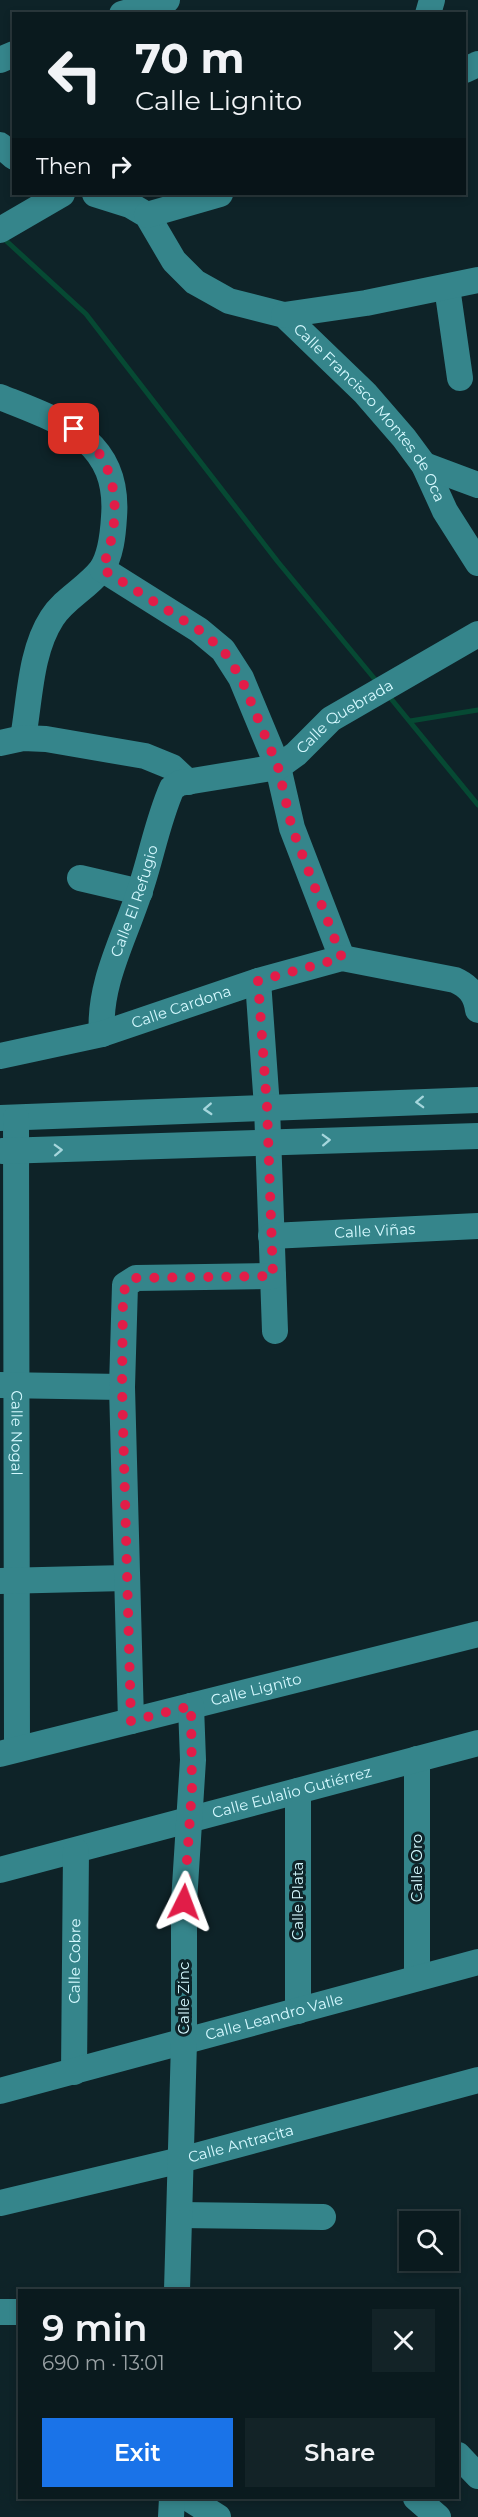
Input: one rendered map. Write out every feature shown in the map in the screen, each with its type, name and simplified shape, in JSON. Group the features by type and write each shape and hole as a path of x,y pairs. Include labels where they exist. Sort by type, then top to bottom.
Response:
{"street":[{"path":"128,12 167,0"},
{"path":"0,145 12,155"},
{"path":"0,230 60,195"},
{"path":"98,195 130,206 147,215 217,195"},
{"name":"Calle Francisco Montes de Oca","path":"147,215 174,261 195,282 229,301 284,315 365,393 424,465 445,511 478,563"},
{"path":"284,315 330,309 478,280"},
{"path":"447,287 460,378"},
{"path":"0,397 60,421 87,438 102,458 112,481 115,506 113,533 102,569 52,617 36,659 12,740 145,756 172,767 188,782"},
{"path":"424,465 478,485"},
{"path":"102,569 199,630 223,650 241,678 278,767 292,828 342,958"},
{"name":"Calle Quebrada","path":"188,782 278,767 296,754 331,719 478,634"},
{"name":"Calle El Refugio","path":"102,1034 103,998 140,892 172,788 188,782"},
{"path":"80,878 140,892"},
{"name":"Calle Cardona","path":"0,1056 102,1034 258,981 342,958 455,980 465,984 473,993 478,1010"},
{"path":"258,981 267,1107 275,1331"},
{"path":"8,1118 478,1100"},
{"name":"Calle Nogal","path":"8,1118 9,1751"},
{"path":"9,1151 478,1136"},
{"name":"Calle Viñas","path":"271,1236 478,1226"},
{"path":"131,1721 122,1387 123,1293 129,1280 136,1278 273,1276"},
{"path":"7,1385 122,1387"},
{"path":"8,1581 126,1578"},
{"name":"Calle Lignito","path":"9,1751 478,1634"},
{"name":"Calle Zinc","path":"177,2289 184,2042 184,1902 193,1760 191,1706"},
{"name":"Calle Eulalio Gutiérrez","path":"0,1870 478,1743"},
{"name":"Calle Oro","path":"417,1759 417,1978"},
{"name":"Calle Plata","path":"297,2011 298,1791"},
{"name":"Calle Cobre","path":"74,2072 76,1851"},
{"name":"Calle Leandro Valle","path":"0,2091 478,1962"},
{"name":"Calle Antracita","path":"0,2203 181,2160 478,2080"},
{"path":"180,2215 323,2217"},
{"path":"0,2312 18,2312"},
{"path":"459,2456 478,2476"},
{"path":"171,2517 172,2499"},
{"path":"190,2499 218,2517"},
{"path":"417,2499 438,2517"}],"waterway":[{"path":"2,237 86,314 278,562 378,683"},
{"path":"388,695 478,805"},
{"path":"410,721 478,710"}],"route":[{"path":"74,429 87,438 102,458 112,481 115,506 113,533 102,569 199,630 223,650 241,678 278,767 282,793 292,828 342,958 258,981 267,1107 273,1276 136,1278 129,1280 123,1293 122,1387 131,1721 191,1706 192,1789 184,1902"}]}
